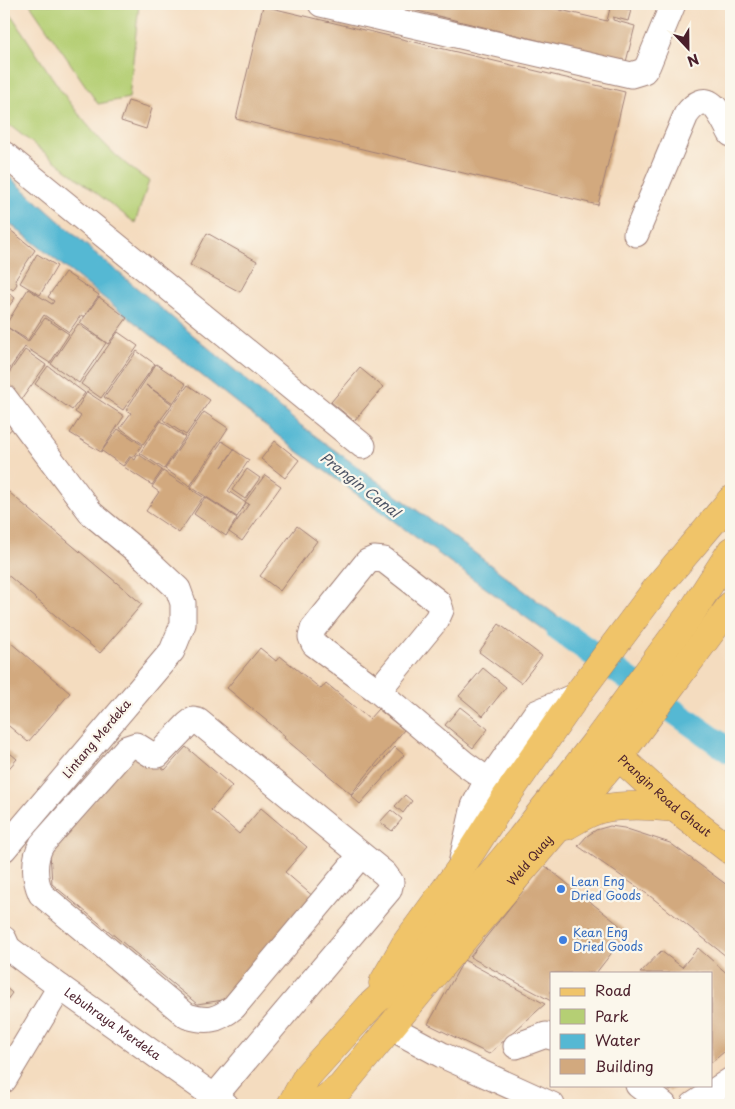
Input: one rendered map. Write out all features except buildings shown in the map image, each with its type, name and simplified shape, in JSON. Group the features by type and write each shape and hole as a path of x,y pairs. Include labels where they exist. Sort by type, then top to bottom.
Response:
{"main road":[{"name":"Weld Quay","path":"372,1004 406,942 460,869 506,797 578,693 660,584 731,500"},
{"name":"Weld Quay","path":"291,1105 307,1076 372,1004 415,965 521,838 615,716 690,613 731,551"},
{"name":"Weld Quay","path":"317,1105 341,1087 619,756 678,678 723,634 731,605"},
{"path":"690,613 723,634"},
{"name":"Prangin Road Ghaut","path":"598,739 676,808 731,851"},
{"path":"554,833 583,816 600,809 645,806 676,808"}],"street":[{"path":"321,4 631,75 644,70 648,65 673,4"},
{"path":"636,234 686,115 693,106 702,102 710,103 717,108 731,134"},
{"path":"4,154 362,446"},
{"name":"Lintang Merdeka","path":"4,397 92,514 145,558 178,589 182,603 183,624 172,651 4,849"},
{"path":"378,691 437,619 441,610 438,602 384,560 374,558 367,562 313,629 311,637 314,644 378,691 465,764 489,781"},
{"path":"460,869 474,806 489,781 536,713 578,693"},
{"path":"220,1101 389,890 391,882 385,874 198,721 193,720 158,756 152,755 136,745 127,748 42,844 35,862 41,894 187,1016 200,1020 211,1020 225,1015 234,1007 361,855"},
{"name":"Lebuhraya Merdeka","path":"5,945 60,987 220,1101"},
{"path":"4,1080 60,987"},
{"path":"390,1027 442,1055 552,1105"},
{"path":"516,1046 546,1034 550,1036"},
{"path":"694,1105 731,1080"},
{"path":"639,1086 664,1105"}],"green space":[{"path":"4,4 51,76 86,123 105,145 149,181 135,223 4,121"},
{"path":"30,4 139,4 129,98 98,104"}],"water":[{"path":"4,172 94,252 299,424 459,541 590,641 579,656 296,450 4,219"}],"waterway":[{"name":"Prangin Canal","path":"558,629 731,752"}],"place":[{"name":"Lean Eng Dried Goods","path":"561,889"},
{"name":"Kean Eng Dried Goods","path":"563,940"}]}
